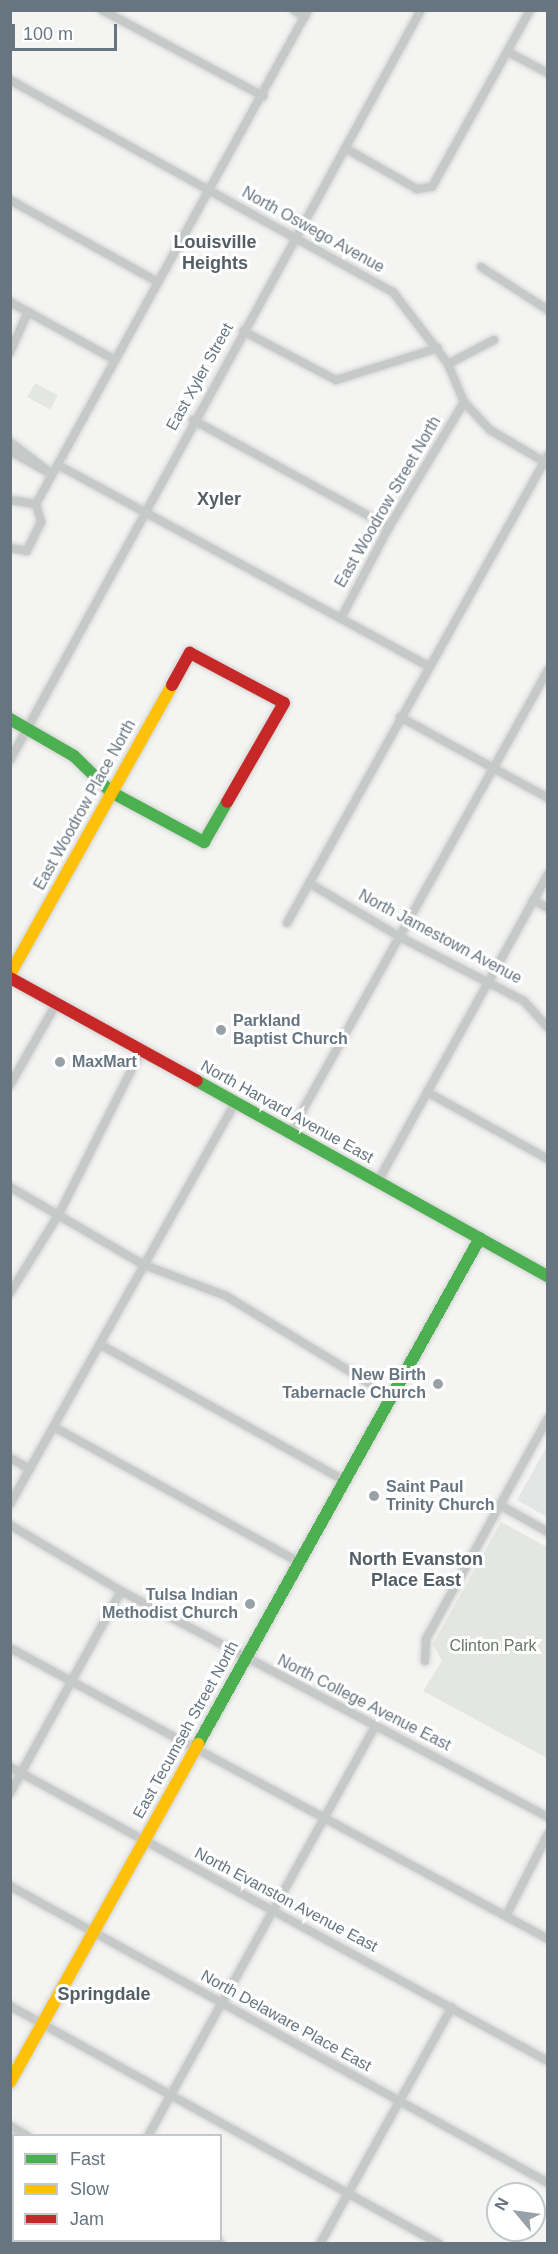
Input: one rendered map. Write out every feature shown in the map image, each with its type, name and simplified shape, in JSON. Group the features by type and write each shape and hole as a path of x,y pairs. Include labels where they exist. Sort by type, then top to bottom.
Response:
{"street":[{"path":"102,10 263,96"},
{"path":"10,548 22,552 31,545 41,522 36,504 307,14 294,10"},
{"name":"East Xyler Street","path":"10,760 143,511 421,10"},
{"path":"345,148 417,189 437,181 530,11"},
{"path":"508,52 548,73"},
{"name":"North Oswego Avenue","path":"10,80 393,292 438,348 448,364 464,402 490,430 546,460"},
{"path":"10,200 158,282"},
{"path":"481,267 548,310"},
{"path":"10,302 115,360"},
{"path":"10,352 28,312"},
{"path":"243,331 336,380 438,348"},
{"path":"448,364 494,340"},
{"name":"East Woodrow Street North","path":"341,618 389,527 464,402"},
{"path":"193,420 389,527"},
{"path":"10,441 52,474"},
{"path":"10,451 52,474"},
{"path":"286,923 428,666 546,460"},
{"path":"58,465 428,666"},
{"path":"10,500 36,504"},
{"name":"East Woodrow Place North","path":"10,976 111,792 190,653 284,703 204,842 111,792"},
{"path":"290,1133 548,670"},
{"path":"400,717 548,798"},
{"path":"10,719 74,756 111,792"},
{"path":"378,1181 548,874"},
{"name":"North Jamestown Avenue","path":"309,883 400,937 524,1001 548,1028"},
{"path":"533,900 548,908"},
{"name":"North Harvard Avenue East","path":"10,976 56,1004 548,1276"},
{"path":"10,1085 56,1004"},
{"path":"10,1293 59,1214 141,1051"},
{"path":"427,1092 548,1159"},
{"path":"10,1504 236,1103"},
{"path":"10,1187 144,1265 226,1296 392,1397"},
{"name":"East Tecumseh Street North","path":"10,2082 480,1238"},
{"path":"101,1345 345,1481"},
{"path":"425,1661 426,1639 548,1418"},
{"path":"54,1427 300,1563"},
{"path":"10,1458 30,1469"},
{"path":"500,1505 548,1532"},
{"name":"North College Avenue East","path":"10,1526 121,1591 548,1817"},
{"path":"10,1792 121,1591"},
{"path":"10,1648 548,1939"},
{"path":"149,2134 375,1726"},
{"name":"North Evanston Avenue East","path":"10,1767 548,2061"},
{"path":"506,1916 548,1834"},
{"name":"North Delaware Place East","path":"10,1886 548,2183"},
{"path":"10,2006 439,2244"},
{"path":"320,2244 402,2102 452,2007"},
{"path":"10,2126 24,2134"}],"shaded area":[{"path":"547,1446 547,1517 517,1500"}],"green space":[{"path":"35,383 58,396 50,410 27,397"},
{"name":"Clinton Park","path":"501,1522 547,1547 547,1758 423,1691 442,1661 433,1644"}],"traffic: fast":[{"path":"10,719 74,756 111,792 204,842 227,802"},
{"path":"197,1081 548,1276"},
{"path":"198,1744 480,1238"}],"traffic: slow":[{"path":"10,974 172,685"},
{"path":"10,2082 198,1744"}],"traffic: jam":[{"path":"172,685 190,653 284,703 227,802"},
{"path":"10,978 197,1081"}],"place":[{"name":"Parkland Baptist Church","path":"221,1030"},
{"name":"MaxMart","path":"60,1062"},
{"name":"New Birth Tabernacle Church","path":"438,1384"},
{"name":"Saint Paul Trinity Church","path":"374,1496"},
{"name":"Tulsa Indian Methodist Church","path":"250,1604"}],"district":[{"name":"Louisville Heights","path":"215,253"},
{"name":"Xyler","path":"219,499"},
{"name":"North Evanston Place East","path":"416,1570"},
{"name":"Springdale","path":"104,1994"}]}
